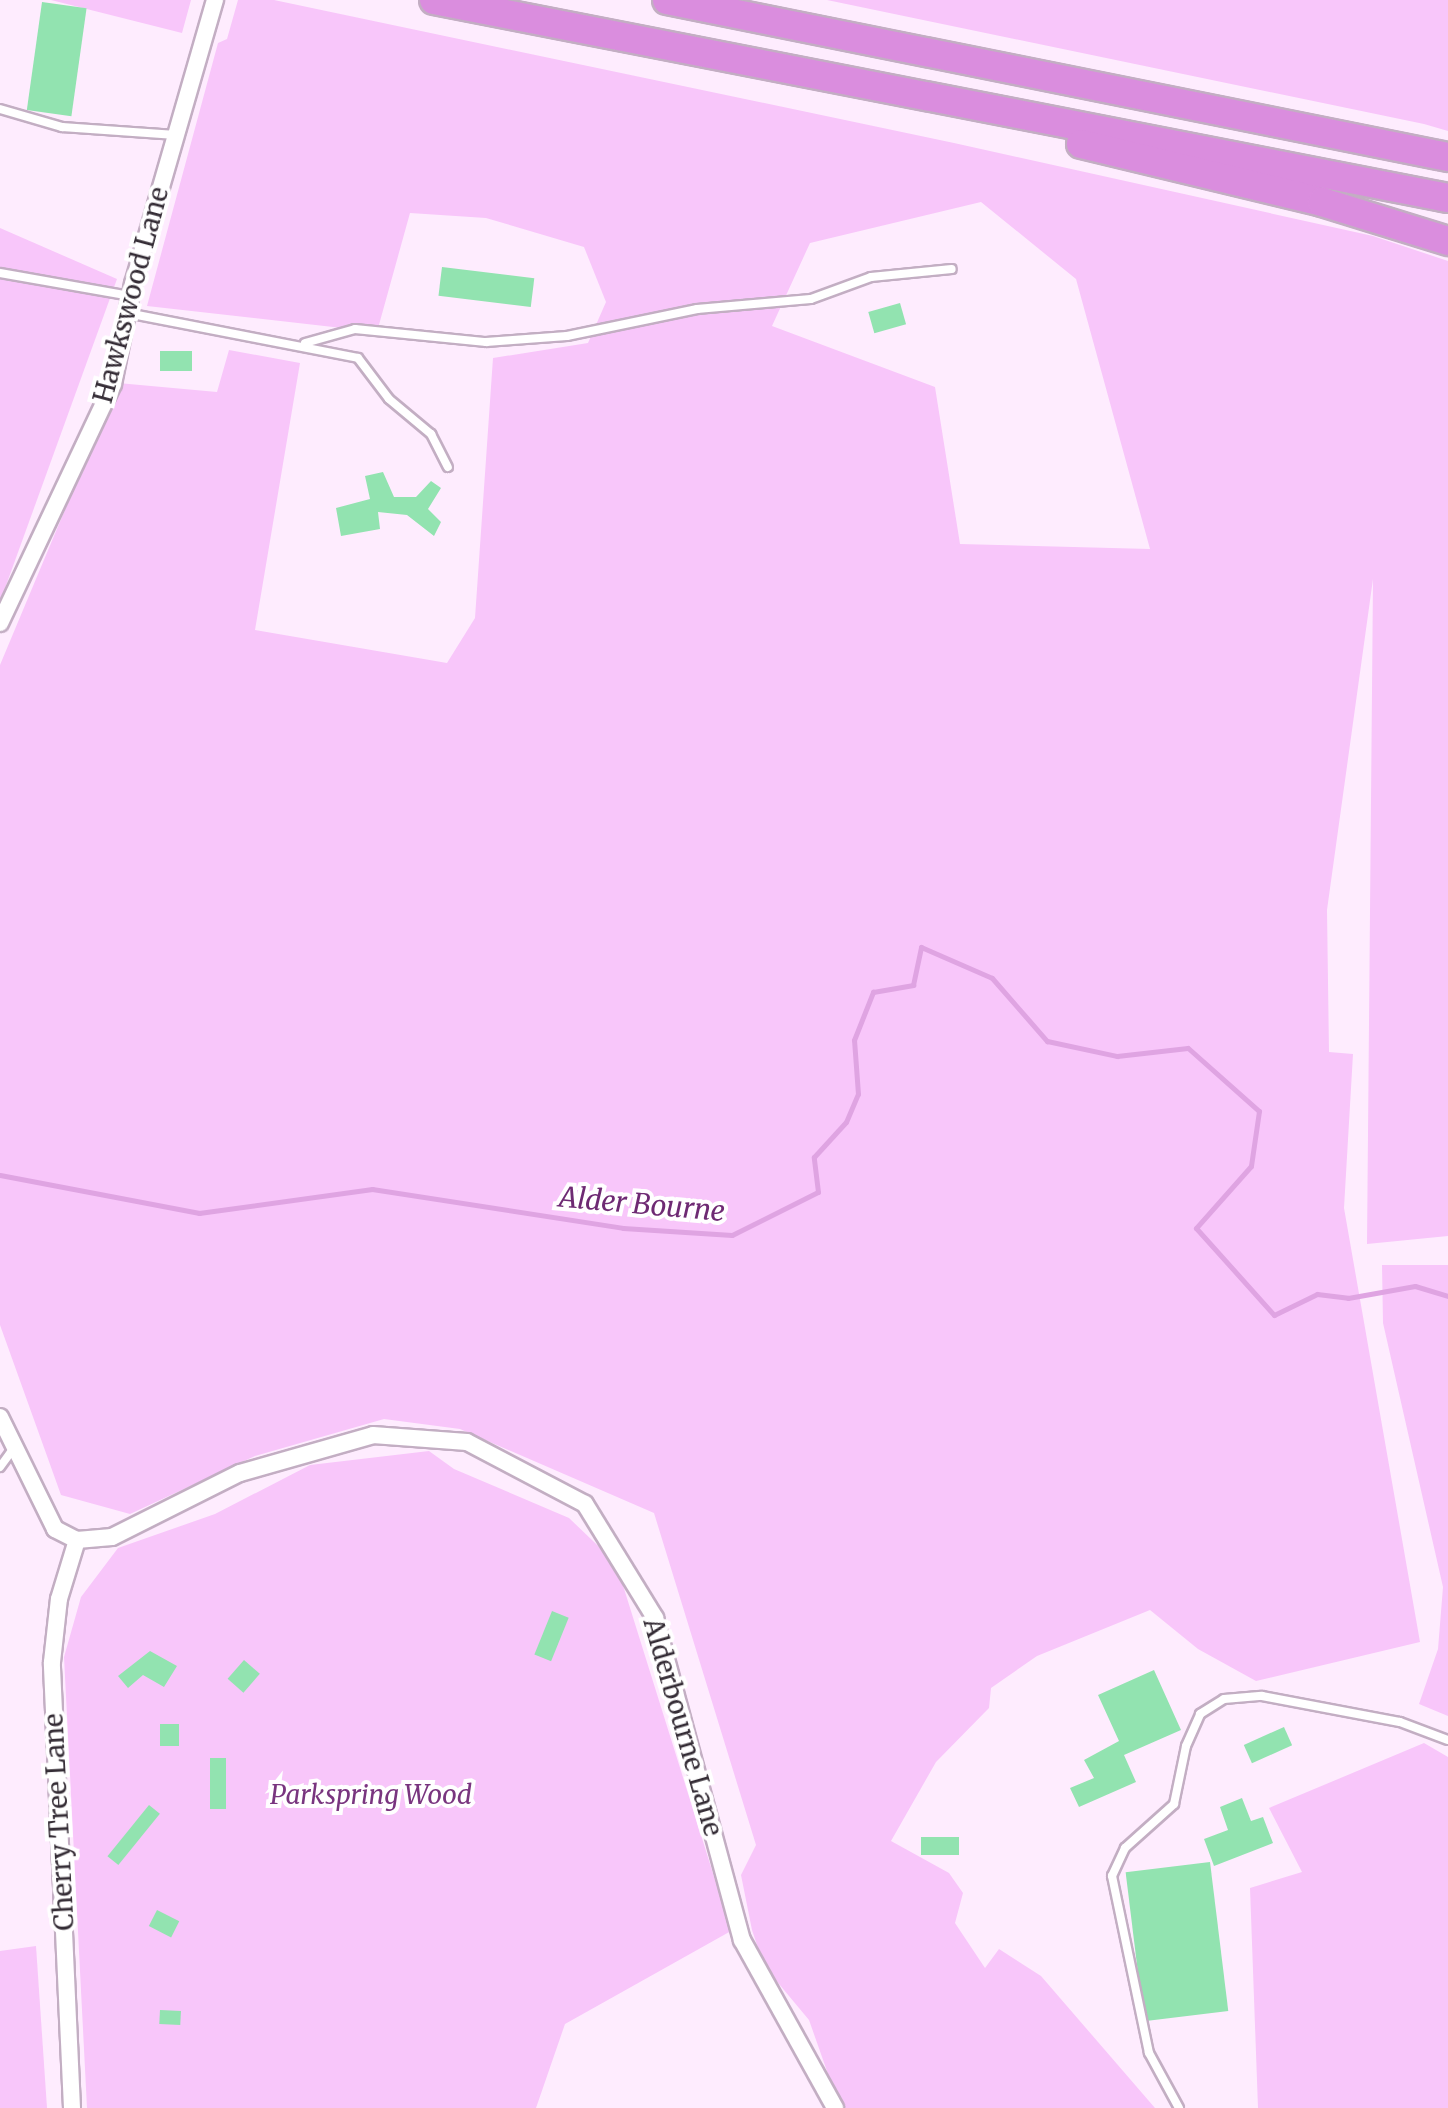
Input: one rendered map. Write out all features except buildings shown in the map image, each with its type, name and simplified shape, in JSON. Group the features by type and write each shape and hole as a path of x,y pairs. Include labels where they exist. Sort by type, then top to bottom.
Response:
{"highway":[{"path":"434,0 978,110 1448,198"},
{"path":"667,0 1448,157"},
{"path":"978,110 1081,144 1322,202 1448,241"}],"street":[{"name":"Hawkswood Lane","path":"0,623 113,384 130,296 215,0"},
{"path":"0,1417 55,1529 77,1540"},
{"name":"Alderbourne Lane","path":"77,1540 112,1537 240,1473 373,1435 467,1442 585,1504 655,1618 742,1940 835,2108"},
{"name":"Cherry Tree Lane","path":"72,2108 52,1662 59,1599 77,1540"}],"lane":[{"path":"0,109 62,127 176,135"},
{"path":"305,343 355,329 486,342 567,336 711,306 811,299 880,276 952,269"},
{"path":"0,273 130,296"},
{"path":"126,313 305,343 358,358 389,399 431,434 448,467"},
{"path":"0,1467 14,1447"},
{"path":"1179,2108 1149,2053 1112,1876 1125,1848 1174,1804 1200,1714 1224,1699 1262,1696 1400,1722 1448,1740"}],"green space":[{"path":"51,0 191,0 182,33"},
{"path":"238,0 274,0 954,143 1373,236 1448,261 1448,1236 1367,1244 1373,579 1327,910 1329,1052 1353,1054 1344,1208 1420,1642 1256,1681 1198,1649 1150,1610 1037,1656 991,1688 989,1708 936,1762 891,1841 949,1873 963,1893 955,1923 985,1968 999,1949 1041,1976 1155,2108 840,2108 809,2020 764,1966 752,1930 741,1875 756,1845 654,1513 460,1429 384,1419 255,1456 130,1514 61,1495 0,1325 0,665 118,383 217,392 229,350 300,363 255,630 447,663 475,618 493,358 588,343 606,302 584,247 486,218 410,213 377,332 147,306 218,43 227,39","holes":["981,202 1076,279 1150,549 960,544 935,387 772,326 810,243"]},
{"path":"827,0 1448,0 1448,131 1424,124"},
{"path":"0,228 117,279 0,602"},
{"path":"1382,1265 1448,1265 1448,1716 1419,1704 1438,1649 1443,1587 1383,1323"},
{"name":"Parkspring Wood","path":"429,1451 454,1469 569,1518 616,1563 731,1931 565,2024 536,2108 87,2108 64,1657 81,1597 118,1548 215,1514 310,1465"},
{"path":"1424,1743 1448,1757 1448,2108 1258,2108 1250,1888 1302,1872 1269,1808"},
{"path":"36,1946 47,2108 0,2108 0,1951"}],"waterway":[{"name":"Alder Bourne","path":"0,1175 199,1213 372,1189 623,1228 732,1235 818,1192 814,1157 846,1122 858,1094 854,1040 873,992 913,985 921,947 992,978 1047,1041 1117,1056 1188,1048 1259,1111 1251,1166 1196,1228 1274,1315 1317,1294 1348,1298 1415,1286 1448,1296"}]}
